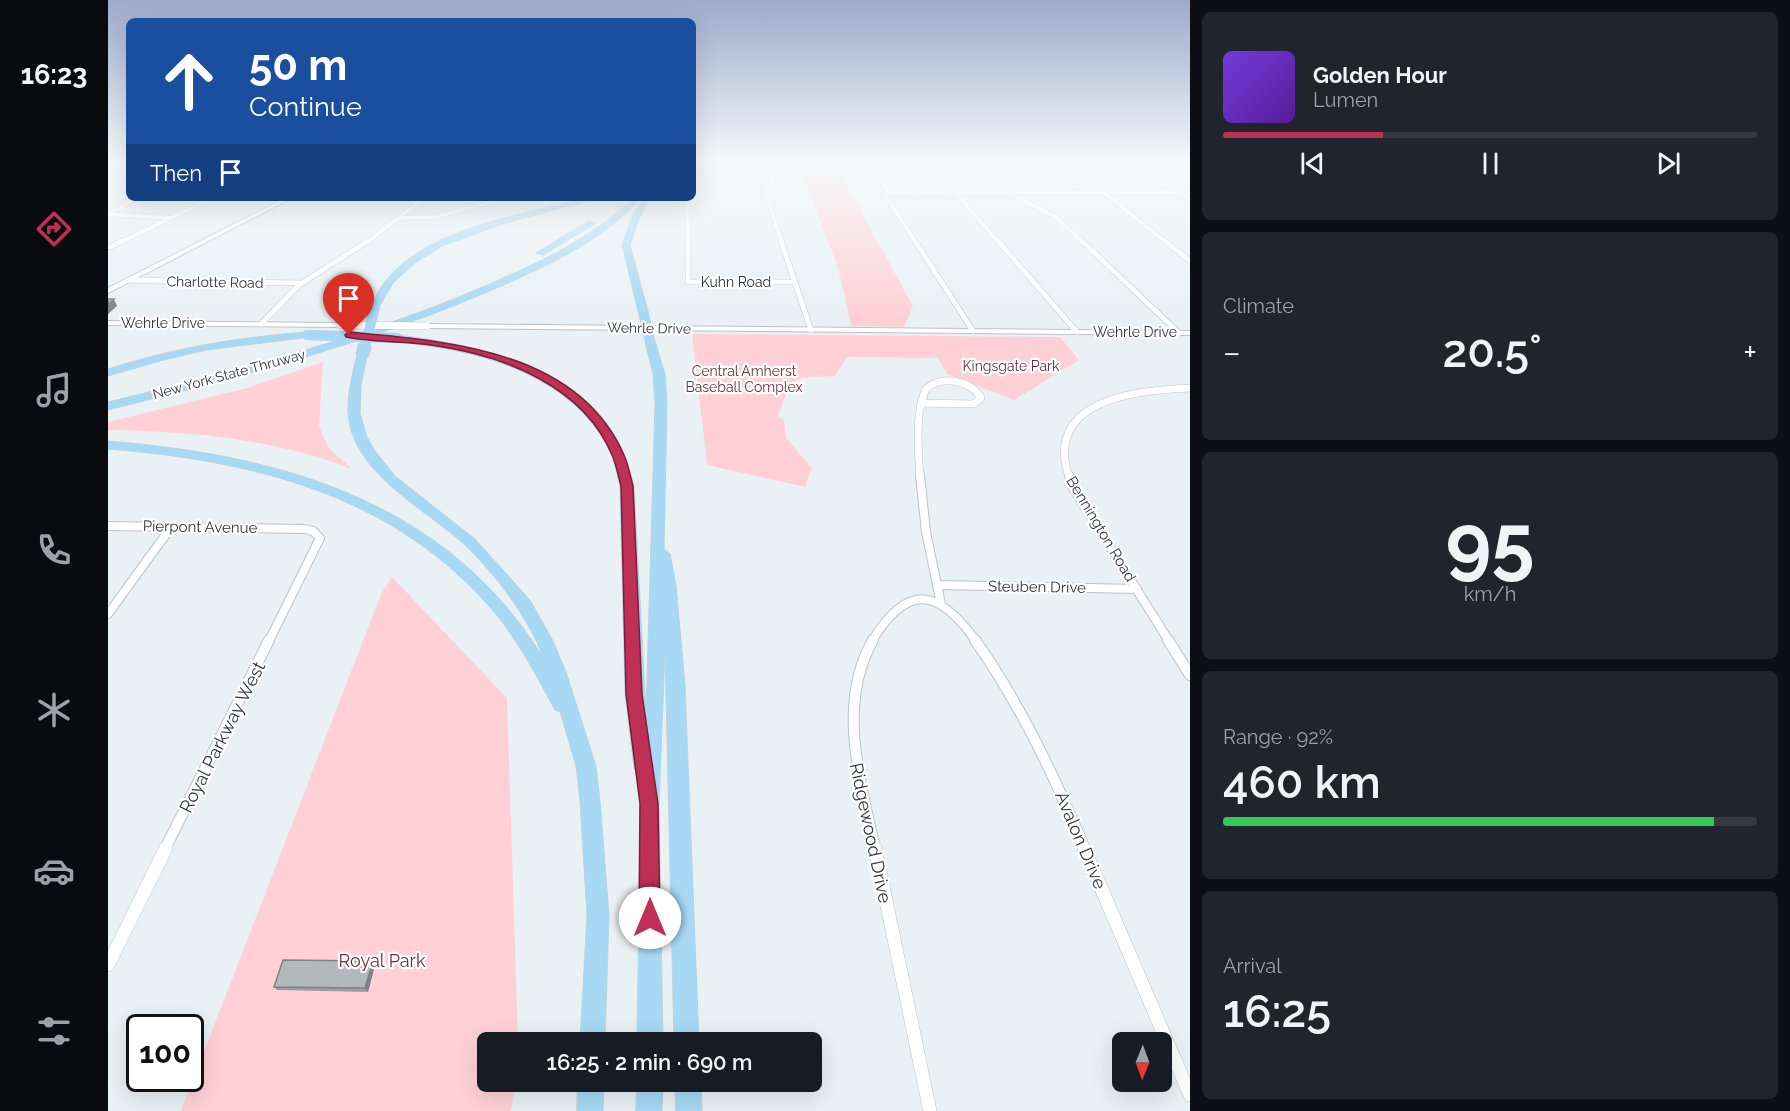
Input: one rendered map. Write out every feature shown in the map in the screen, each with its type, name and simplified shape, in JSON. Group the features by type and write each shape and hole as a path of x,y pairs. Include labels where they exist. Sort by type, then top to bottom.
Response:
{"highway":[{"path":"545,212 475,231 428,250 404,266 388,282 381,291 375,307 362,356 355,385 354,413 361,437 369,452 390,478 470,542 524,604 545,641 557,672 586,766 598,880 593,1032"},
{"name":"New York State Thruway","path":"108,397 316,344 449,296 500,274 552,247 607,212"},
{"name":"New York State Thruway","path":"108,406 246,372 425,313 489,288 571,248 604,227 621,212"},
{"path":"639,212 626,245 659,374 661,404 657,516 656,692 649,804 650,1032"},
{"path":"108,373 213,345 307,335 398,338 467,349 503,359 531,370 573,396 589,410 606,433 618,455 627,486 634,694 649,804"},
{"path":"108,445 230,459 317,484 377,509 411,530 462,570 500,609 530,652 574,729"},
{"path":"657,516 668,585 676,685 687,1032"},
{"path":"590,1111 591,1092"},
{"path":"649,1111 650,1092"},
{"path":"688,1092 689,1111"}],"street":[{"path":"110,247 184,212"},
{"path":"108,291 262,212"},
{"path":"261,324 282,300 303,283 370,240 407,212"},
{"path":"399,218 436,217 455,212"},
{"name":"Kuhn Road","path":"687,212 688,282 795,282"},
{"path":"772,212 811,330"},
{"path":"896,212 974,331"},
{"path":"973,212 1077,332"},
{"path":"1046,212 1056,217 1179,333"},
{"path":"1127,212 1190,261"},
{"path":"108,214 170,219"},
{"name":"Charlotte Road","path":"128,280 303,283"},
{"name":"Wehrle Drive","path":"108,323 1190,333"},
{"path":"922,403 974,404 981,398 977,389 963,382 945,381 931,384 924,391 922,403 918,459 924,515 941,604"},
{"name":"Bennington Road","path":"1190,388 1135,392 1097,404 1077,420 1065,437 1063,459 1071,484 1190,675"},
{"name":"Pierpont Avenue","path":"108,525 291,529"},
{"path":"108,614 172,526"},
{"name":"Royal Parkway West","path":"108,965 318,544 320,538 313,531 291,529"},
{"name":"Steuben Drive","path":"937,585 1137,589"},
{"name":"Ridgewood Drive","path":"930,1111 856,769 853,714 861,670 874,640 890,615 907,602 916,600 932,600 941,604"},
{"name":"Avalon Drive","path":"941,604 959,620 984,653 1006,684 1032,731 1190,1095"}],"green space":[{"path":"817,212 861,212 913,306 904,327 851,326 839,270"},
{"name":"Central Amherst Baseball Complex","path":"692,334 1060,337 1079,360 1014,400 947,374 938,358 847,357 835,376 802,378 791,385 778,416 784,420 786,438 812,468 805,487 707,465"},
{"path":"323,362 319,426 328,447 352,469 293,450 232,439 170,432 108,430 108,422 247,388"},
{"name":"Royal Park","path":"392,577 507,698 518,1032 477,1032 477,1092 514,1092 511,1111 181,1111 188,1092 204,1092 204,1052 381,594"}],"building":[{"name":"Royal Park","path":"283,960 373,961 365,988 274,987"}],"route":[{"path":"349,335 438,343 503,359 531,370 573,396 589,410 606,433 618,455 627,486 630,527 634,694 649,804 650,918"}],"park label":[{"name":"Kingsgate Park","path":"1011,366"}]}
